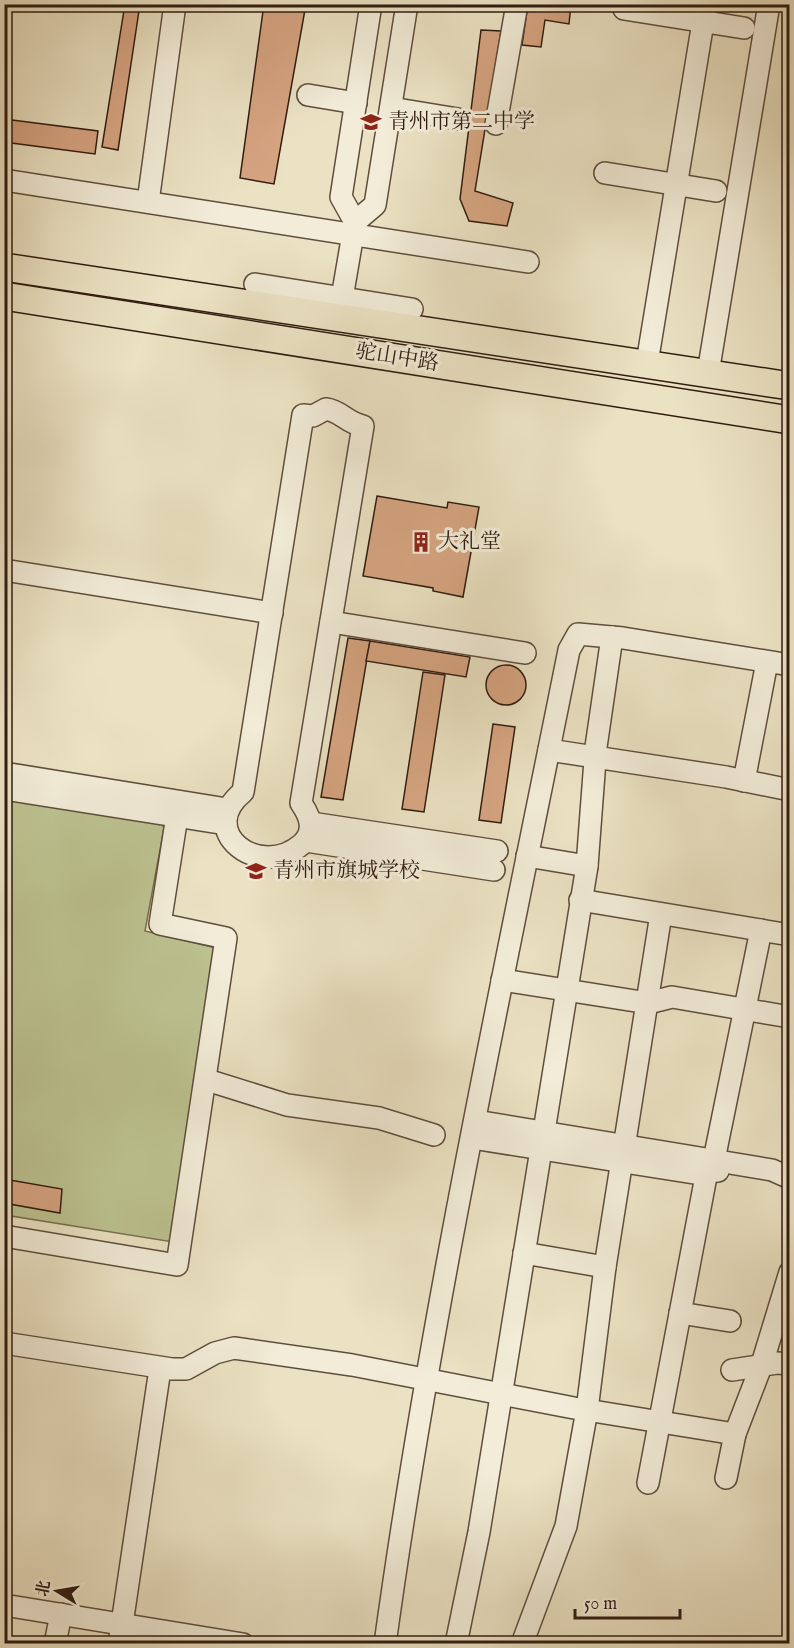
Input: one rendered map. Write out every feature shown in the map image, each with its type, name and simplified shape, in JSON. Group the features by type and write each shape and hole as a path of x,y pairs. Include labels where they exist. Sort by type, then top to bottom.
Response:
{"main road":[{"name":"驼山中路","path":"4,267 789,386"},
{"name":"驼山中路","path":"4,296 789,420"}],"street":[{"path":"148,202 175,4"},
{"path":"342,298 354,228 341,197 371,4"},
{"path":"354,228 375,205 407,4"},
{"path":"496,124 517,4"},
{"path":"708,373 769,4"},
{"path":"624,9 704,13 744,28"},
{"path":"647,363 704,13"},
{"path":"308,95 356,103"},
{"path":"391,108 458,119"},
{"path":"605,172 716,191"},
{"path":"4,180 148,202 354,228 528,262"},
{"path":"255,284 412,309"},
{"path":"326,409 336,410 350,424 363,426 301,803 308,832 282,857 256,857 234,843 227,816 243,792 303,415 313,416 326,409"},
{"path":"4,570 272,613"},
{"path":"331,622 525,653"},
{"path":"385,1644 427,1378 502,980 569,650 578,634 612,637 789,665"},
{"path":"456,1644 479,1532 587,866 597,757 612,637"},
{"path":"744,781 767,662"},
{"path":"549,750 789,789"},
{"path":"4,773 227,816"},
{"path":"4,789 177,816 227,816"},
{"path":"4,1236 177,1265 207,1080 226,939 160,924 177,816"},
{"path":"308,832 495,861"},
{"path":"527,856 587,866"},
{"path":"580,900 789,935"},
{"path":"522,1644 566,1526 586,1410 622,1154 661,914"},
{"path":"648,1484 709,1166 716,1155 761,930"},
{"path":"502,980 648,1003 672,997 789,1017"},
{"path":"207,1080 287,1105 379,1118 434,1135"},
{"path":"474,1129 622,1154 709,1166 760,1169 783,1173 789,1178"},
{"path":"524,1253 605,1267"},
{"path":"726,1478 735,1434 762,1364 789,1272"},
{"path":"680,1313 730,1321"},
{"path":"4,1343 160,1369 186,1369 215,1353 234,1348 427,1378 586,1410 735,1434"},
{"path":"732,1370 762,1364 789,1364"},
{"path":"120,1634 160,1369"},
{"path":"4,1605 61,1614 120,1634 243,1644"},
{"path":"55,1644 61,1614"}],"green space":[{"path":"4,795 160,821 164,828 145,931 216,948 173,1242 5,1215"}],"building":[{"path":"125,4 140,4 118,150 102,147"},
{"path":"264,4 306,4 274,184 240,178"},
{"path":"528,4 571,4 569,24 545,20 541,47 522,45"},
{"path":"481,30 501,31 475,191 513,203 507,226 469,221 460,199"},
{"path":"4,119 98,131 95,154 4,142"},
{"name":"大礼堂","path":"377,496 447,508 448,502 479,507 463,597 433,591 433,588 363,576"},
{"path":"348,638 370,641 343,800 321,797"},
{"path":"370,641 470,657 466,677 366,661"},
{"path":"506,665 520,671 526,685 520,699 506,705 492,699 486,685 492,671"},
{"path":"423,672 445,675 424,812 402,809"},
{"path":"493,724 515,727 501,823 479,820"},
{"path":"4,1179 62,1189 60,1213 4,1203"}],"place":[{"name":"青州市第二中学","path":"371,122"},
{"name":"大礼堂","path":"421,542"},
{"name":"青州市旗城学校","path":"256,871"}]}
